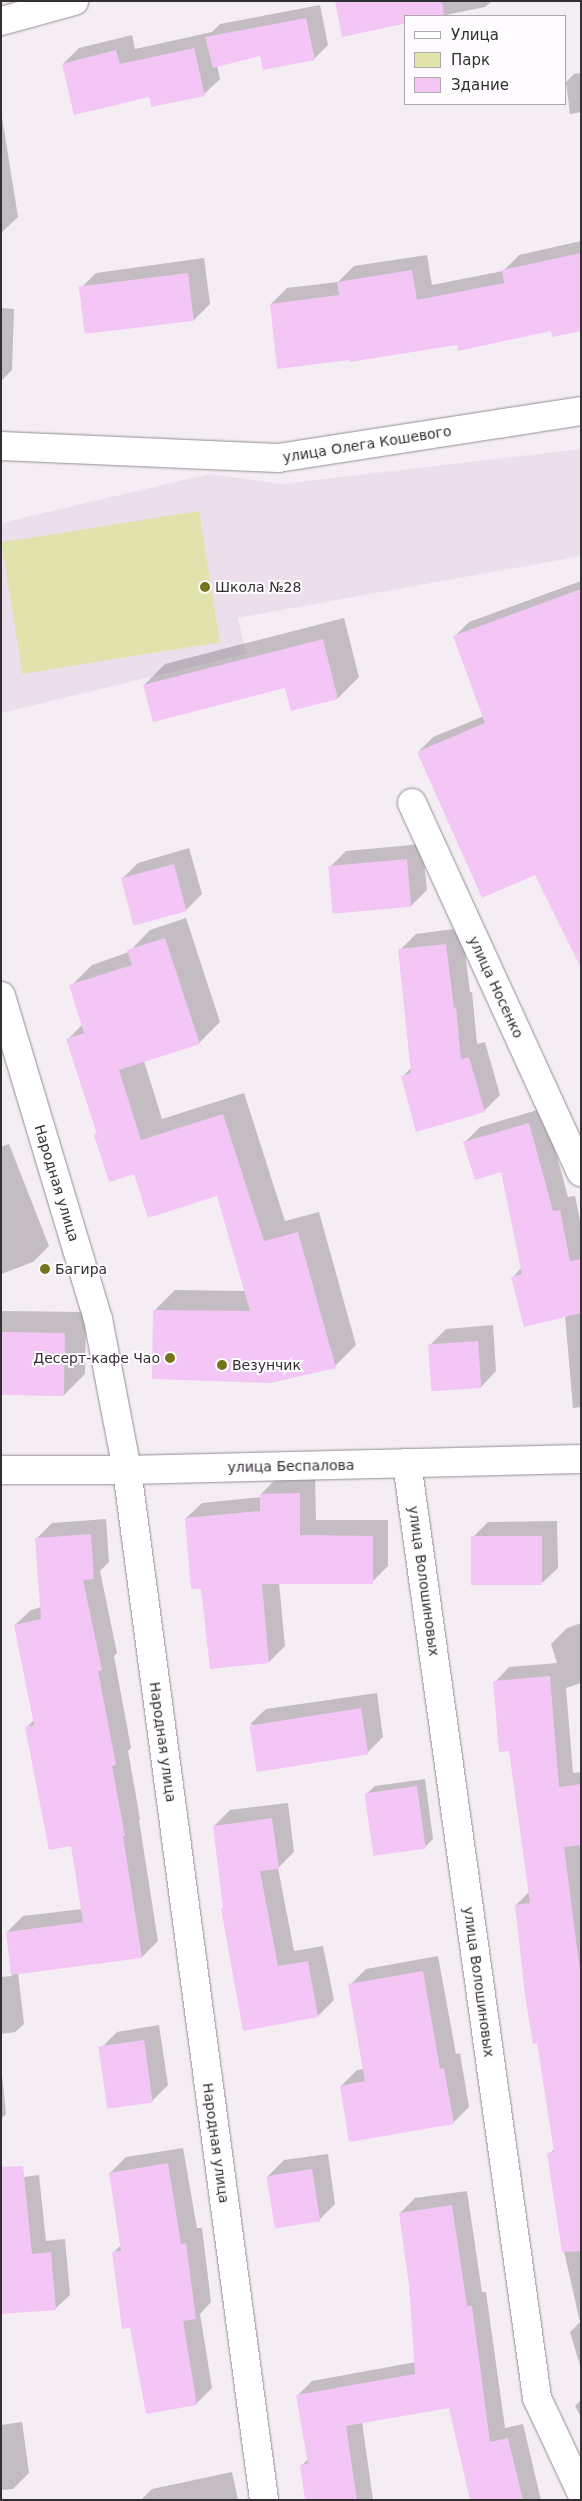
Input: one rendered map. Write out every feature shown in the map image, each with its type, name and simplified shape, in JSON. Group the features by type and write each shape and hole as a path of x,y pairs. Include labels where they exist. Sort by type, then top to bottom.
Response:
{"street":[{"path":"1,21 74,1"},
{"name":"улица Олега Кошевого","path":"1,446 278,458 581,412"},
{"name":"улица Носенко","path":"412,803 581,1172"},
{"name":"Народная улица","path":"1,996 98,1319 127,1470 264,2500"},
{"name":"улица Беспалова","path":"1,1470 127,1470 581,1460"},
{"name":"улица Волошиновых","path":"407,1463 537,2398 581,2492"}],"shaded area":[{"name":"Школа №28","path":"581,449 581,556 238,618 246,654 1,713 1,523 209,474 281,484"}],"green space":[{"path":"199,511 220,642 22,674 1,542"}],"building":[{"path":"335,1 442,1 444,15 404,15 404,23 342,37"},
{"path":"306,18 315,60 263,70 260,56 213,68 205,37"},
{"path":"194,48 205,96 151,107 149,97 74,115 62,64 116,50 120,64"},
{"path":"581,253 581,331 552,337 551,331 458,351 457,345 349,362 349,360 277,369 270,304 339,295 337,282 412,270 417,300 504,283 502,270"},
{"path":"188,273 194,321 85,334 79,286"},
{"path":"581,589 581,968 535,875 482,898 417,752 485,723 453,636"},
{"path":"323,639 338,699 291,711 285,688 153,722 143,685"},
{"path":"407,859 411,907 332,914 328,866"},
{"path":"174,864 187,911 134,926 121,878"},
{"path":"165,938 200,1044 119,1070 141,1140 223,1114 264,1241 298,1232 336,1368 270,1383 152,1379 153,1310 250,1311 217,1196 148,1218 134,1174 109,1182 94,1135 97,1134 66,1039 84,1033 69,985 132,965 127,950"},
{"path":"446,944 454,1008 456,1007 461,1059 469,1057 485,1112 416,1132 401,1076 411,1073 398,949"},
{"path":"529,1123 553,1211 560,1210 570,1261 581,1259 581,1313 524,1327 511,1277 522,1274 501,1172 475,1180 463,1142"},
{"path":"1,1332 65,1333 64,1396 1,1395"},
{"path":"478,1341 481,1388 431,1391 428,1344"},
{"path":"300,1493 300,1535 373,1536 373,1584 262,1584 269,1663 210,1669 201,1589 191,1589 185,1518 260,1511 260,1494"},
{"path":"91,1534 94,1579 83,1580 102,1670 98,1671 116,1765 112,1766 125,1836 123,1836 142,1958 11,1975 6,1932 83,1922 71,1846 49,1850 25,1727 34,1725 14,1625 41,1619 35,1538"},
{"path":"471,1536 542,1536 542,1585 471,1585"},
{"path":"550,1676 559,1787 581,1784 581,1845 564,1847 581,1979 581,2251 562,2252 547,2153 554,2152 537,2043 533,2044 525,1995 515,1905 530,1903 509,1751 499,1752 493,1681"},
{"path":"361,1708 368,1754 257,1772 249,1726"},
{"path":"417,1786 426,1848 373,1856 365,1793"},
{"path":"272,1818 279,1869 260,1871 278,1966 308,1961 318,2017 243,2031 221,1908 223,1908 213,1826"},
{"path":"423,1971 440,2069 444,2068 454,2124 349,2142 340,2086 365,2081 348,1984"},
{"path":"144,2040 153,2102 107,2109 98,2046"},
{"path":"168,2163 181,2244 186,2243 196,2319 183,2321 197,2405 146,2414 130,2328 122,2329 112,2252 121,2251 109,2173"},
{"path":"23,2166 32,2254 51,2252 56,2310 1,2314 1,2167"},
{"path":"312,2169 320,2221 275,2229 267,2176"},
{"path":"452,2205 467,2306 472,2306 490,2442 508,2438 523,2500 470,2500 449,2408 346,2426 357,2500 305,2500 300,2465 308,2464 296,2395 415,2374 409,2285 399,2213"}],"place":[{"name":"Школа №28","path":"205,587"},
{"name":"Багира","path":"45,1269"},
{"name":"Десерт-кафе Чао","path":"170,1358"},
{"name":"Везунчик","path":"222,1365"}]}
